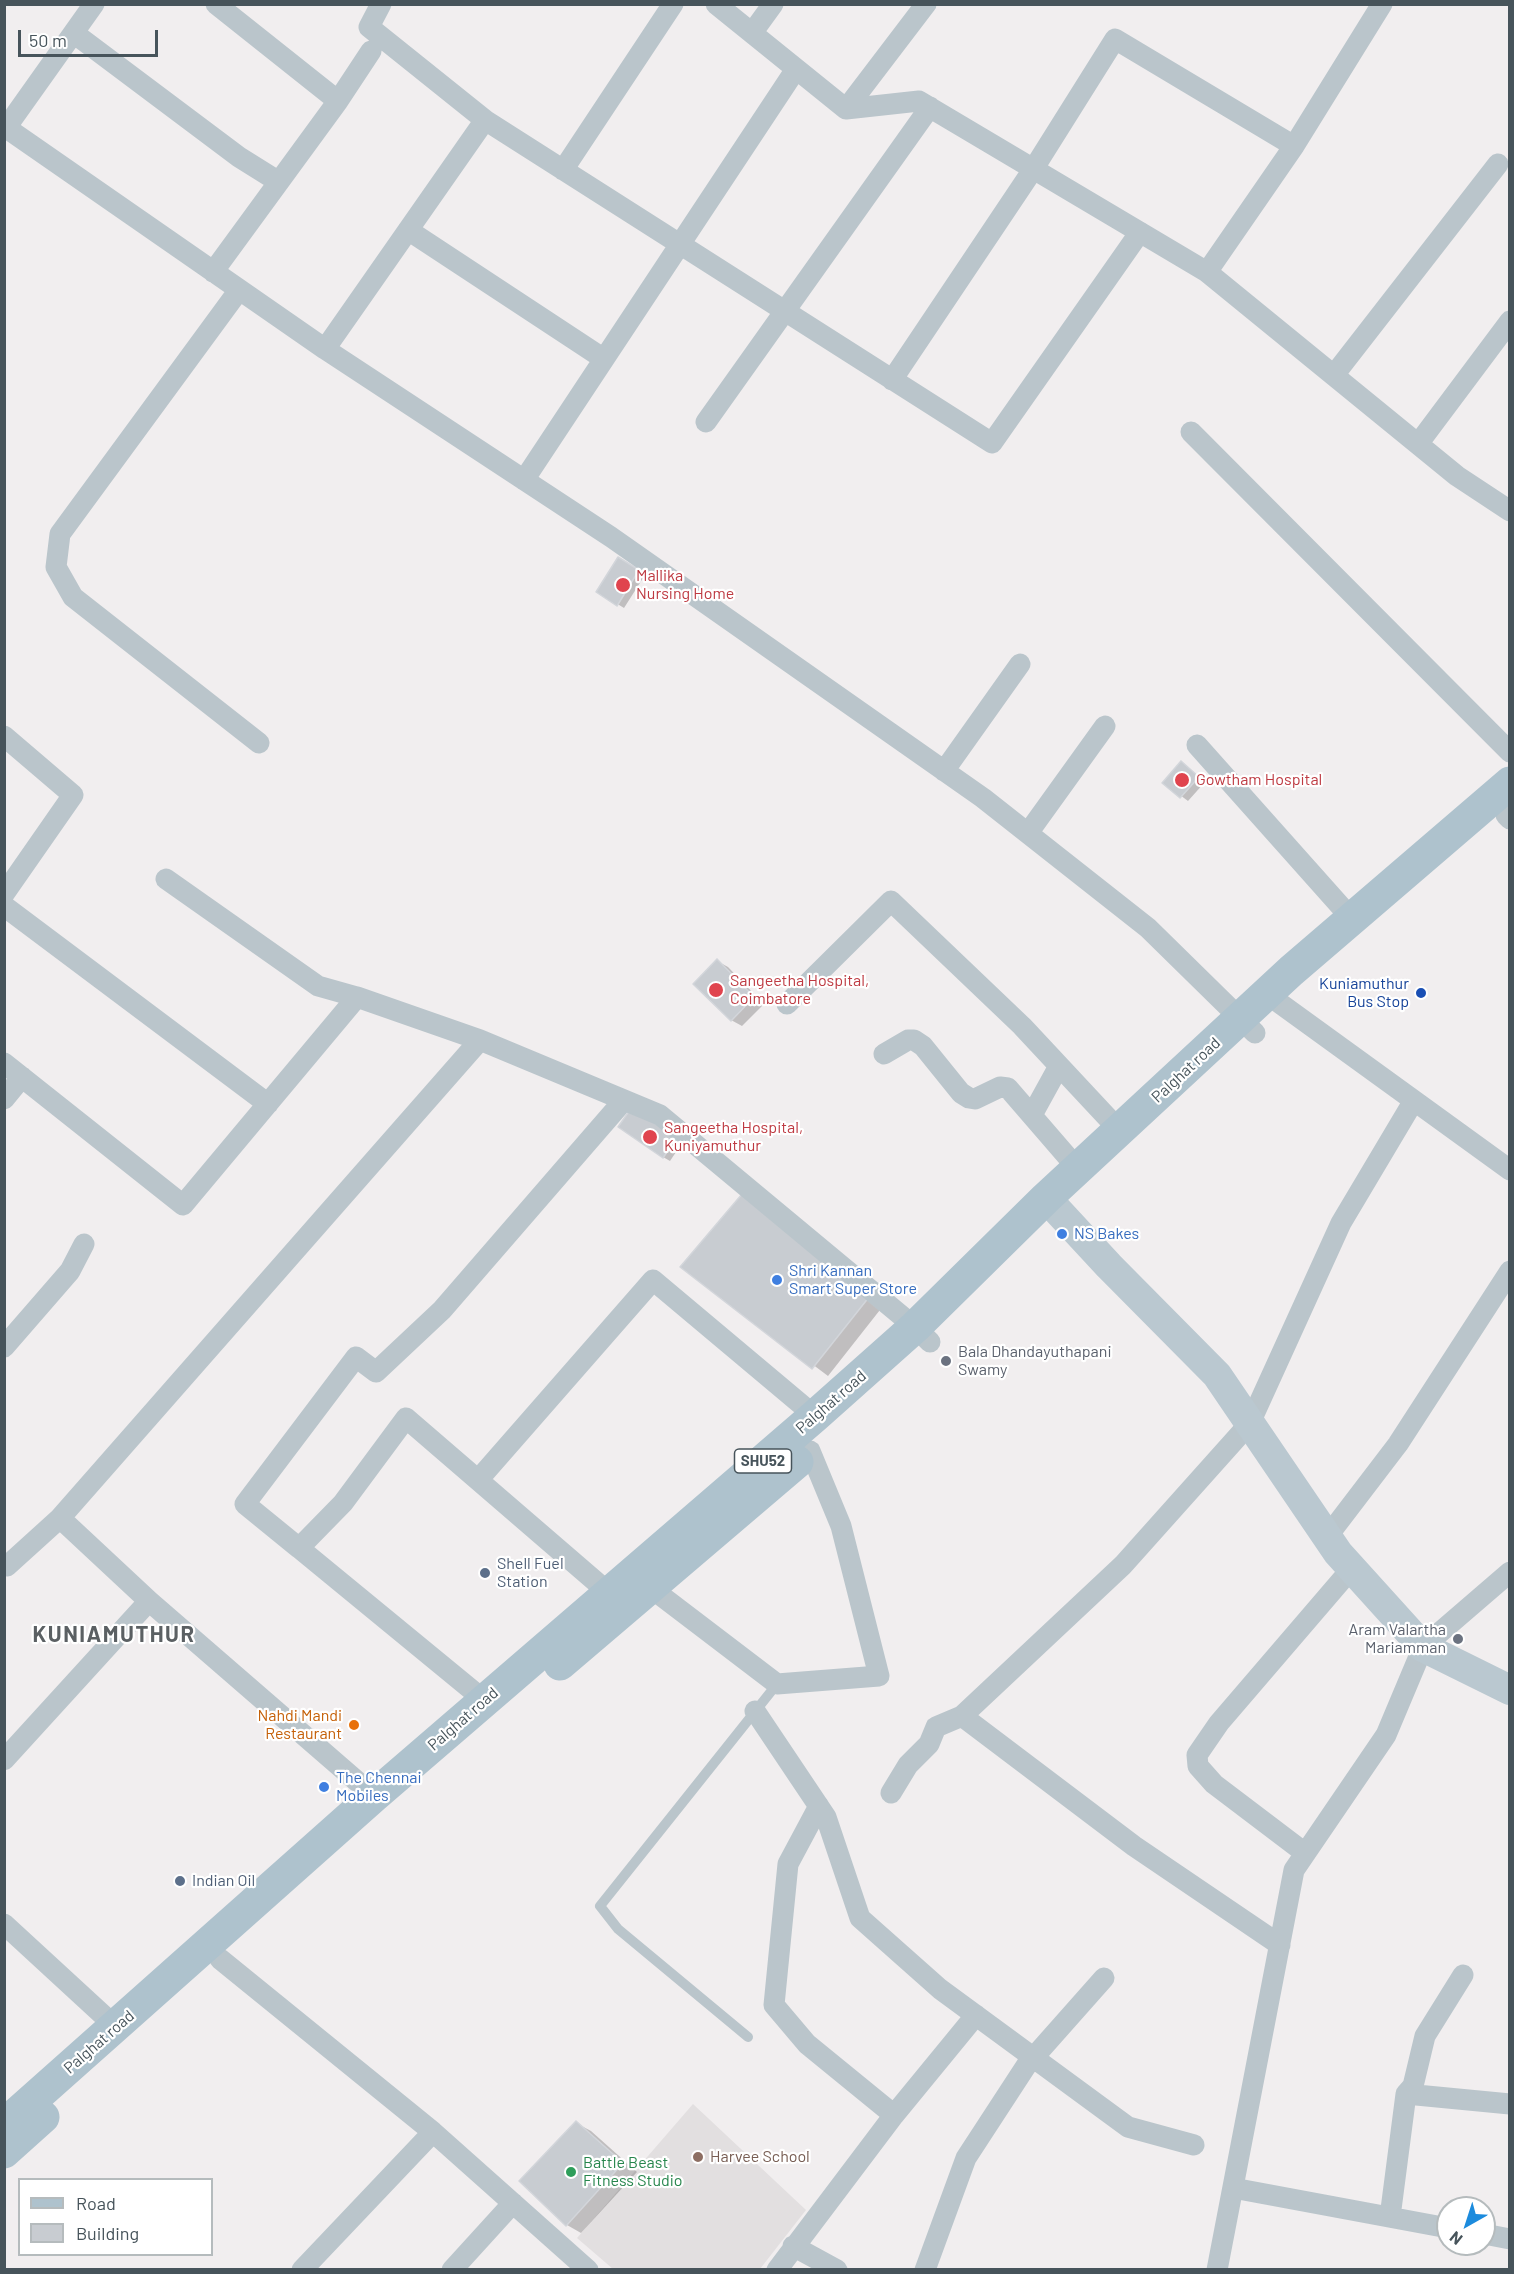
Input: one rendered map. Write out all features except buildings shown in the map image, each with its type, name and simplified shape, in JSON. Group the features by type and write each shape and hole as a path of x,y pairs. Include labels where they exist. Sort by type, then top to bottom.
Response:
{"main road":[{"name":"Palghat road","path":"1275,1001 1352,919 1508,807"},
{"name":"Palghat road","path":"4,2152 494,1718 651,1588 810,1451 922,1334 1054,1206 1275,1001 1508,807"},
{"name":"Palghat road","path":"1054,1206 1078,1169 1120,1131 1248,1026"},
{"name":"Palghat road","path":"4,2125 484,1700 815,1416 922,1334"}],"street":[{"path":"94,4 75,34 8,125 8,129 325,350 611,537 944,771 1028,833 1148,928 1248,1026"},
{"path":"216,4 338,101"},
{"path":"381,4 369,27 484,120 992,443 1140,232"},
{"path":"563,170 674,4"},
{"path":"716,4 846,109 919,101 1207,272 1458,476 1509,511"},
{"path":"752,33 773,4"},
{"path":"846,109 926,4"},
{"path":"1207,272 1294,146 1382,4"},
{"path":"75,34 239,157 279,182"},
{"path":"892,380 1034,168 1115,39 1294,146"},
{"path":"213,272 338,101 371,51"},
{"path":"524,480 796,69"},
{"path":"706,422 787,312 930,107"},
{"path":"325,350 484,120"},
{"path":"1334,375 1498,164"},
{"path":"408,230 604,359"},
{"path":"239,290 60,534 56,567 73,597 260,743"},
{"path":"1418,444 1509,321"},
{"path":"1191,432 1509,752"},
{"path":"944,771 1020,664"},
{"path":"1028,833 1105,726"},
{"path":"4,736 73,795 4,894"},
{"path":"1197,745 1352,919"},
{"path":"166,879 318,986 357,997 480,1040 660,1115 922,1334"},
{"path":"787,1004 891,901 1022,1026 1120,1131"},
{"path":"4,906 268,1104"},
{"path":"4,1063 183,1205 357,997"},
{"path":"1275,1001 1509,1170"},
{"path":"5,1566 60,1518 480,1040"},
{"path":"884,1054 908,1040 914,1040 923,1046 961,1093 975,1099 1000,1087 1008,1089 1078,1169"},
{"path":"1032,1115 1059,1066"},
{"path":"4,1099 22,1077"},
{"path":"484,1700 245,1504 356,1358 376,1372 434,1318 624,1100"},
{"path":"891,1793 908,1765 929,1744 936,1727 962,1716 1123,1565 1250,1423 1341,1223 1413,1102"},
{"path":"1054,1206 1217,1375 1327,1537 1423,1647 1509,1690"},
{"path":"8,1338 70,1271 84,1244"},
{"path":"1327,1537 1398,1444 1509,1271"},
{"path":"485,1472 653,1280 815,1416"},
{"path":"299,1548 343,1503 406,1418 609,1593"},
{"path":"651,1588 777,1684 879,1676 841,1526 810,1451"},
{"path":"60,1518 149,1601 374,1796"},
{"path":"1305,1853 1214,1784 1198,1766 1197,1755 1219,1723 1352,1568"},
{"path":"1217,2270 1294,1870 1386,1735 1423,1647 1509,1572"},
{"path":"7,1751 149,1601"},
{"path":"755,1711 826,1817 860,1918 940,1989 1128,2127 1194,2145"},
{"path":"962,1716 1134,1846 1280,1945"},
{"path":"819,1806 788,1864 774,2005 807,2044 894,2115"},
{"path":"4,1924 116,2027"},
{"path":"220,1959 433,2132 588,2270"},
{"path":"1390,2217 1406,2094 1413,2086 1425,2036 1463,1975"},
{"path":"925,2270 966,2158 1033,2057 1104,1978"},
{"path":"777,2270 894,2115 976,2015"},
{"path":"1406,2094 1509,2104"},
{"path":"302,2270 433,2132"},
{"path":"1233,2188 1436,2226"},
{"path":"452,2270 513,2203"},
{"path":"793,2246 837,2270"}],"lane":[{"path":"748,2037 618,1929 600,1906 777,1684"}],"shaded area":[{"name":"Harvee School","path":"693,2104 806,2210 760,2269 613,2269 577,2238"}],"place":[{"name":"Mallika Nursing Home","path":"623,585"},
{"name":"Gowtham Hospital","path":"1182,780"},
{"name":"Sangeetha Hospital, Coimbatore","path":"716,990"},
{"name":"Kuniamuthur Bus Stop","path":"1421,993"},
{"name":"Sangeetha Hospital, Kuniyamuthur","path":"650,1137"},
{"name":"NS Bakes","path":"1062,1234"},
{"name":"Shri Kannan Smart Super Store","path":"777,1280"},
{"name":"Bala Dhandayuthapani Swamy","path":"946,1361"},
{"name":"Shell Fuel Station","path":"485,1573"},
{"name":"Aram Valartha Mariamman","path":"1458,1639"},
{"name":"Nahdi Mandi Restaurant","path":"354,1725"},
{"name":"The Chennai Mobiles","path":"324,1787"},
{"name":"Indian Oil","path":"180,1881"},
{"name":"Harvee School","path":"698,2157"},
{"name":"Battle Beast Fitness Studio","path":"571,2172"}],"district":[{"name":"KUNIAMUTHUR","path":"114,1635"}]}
